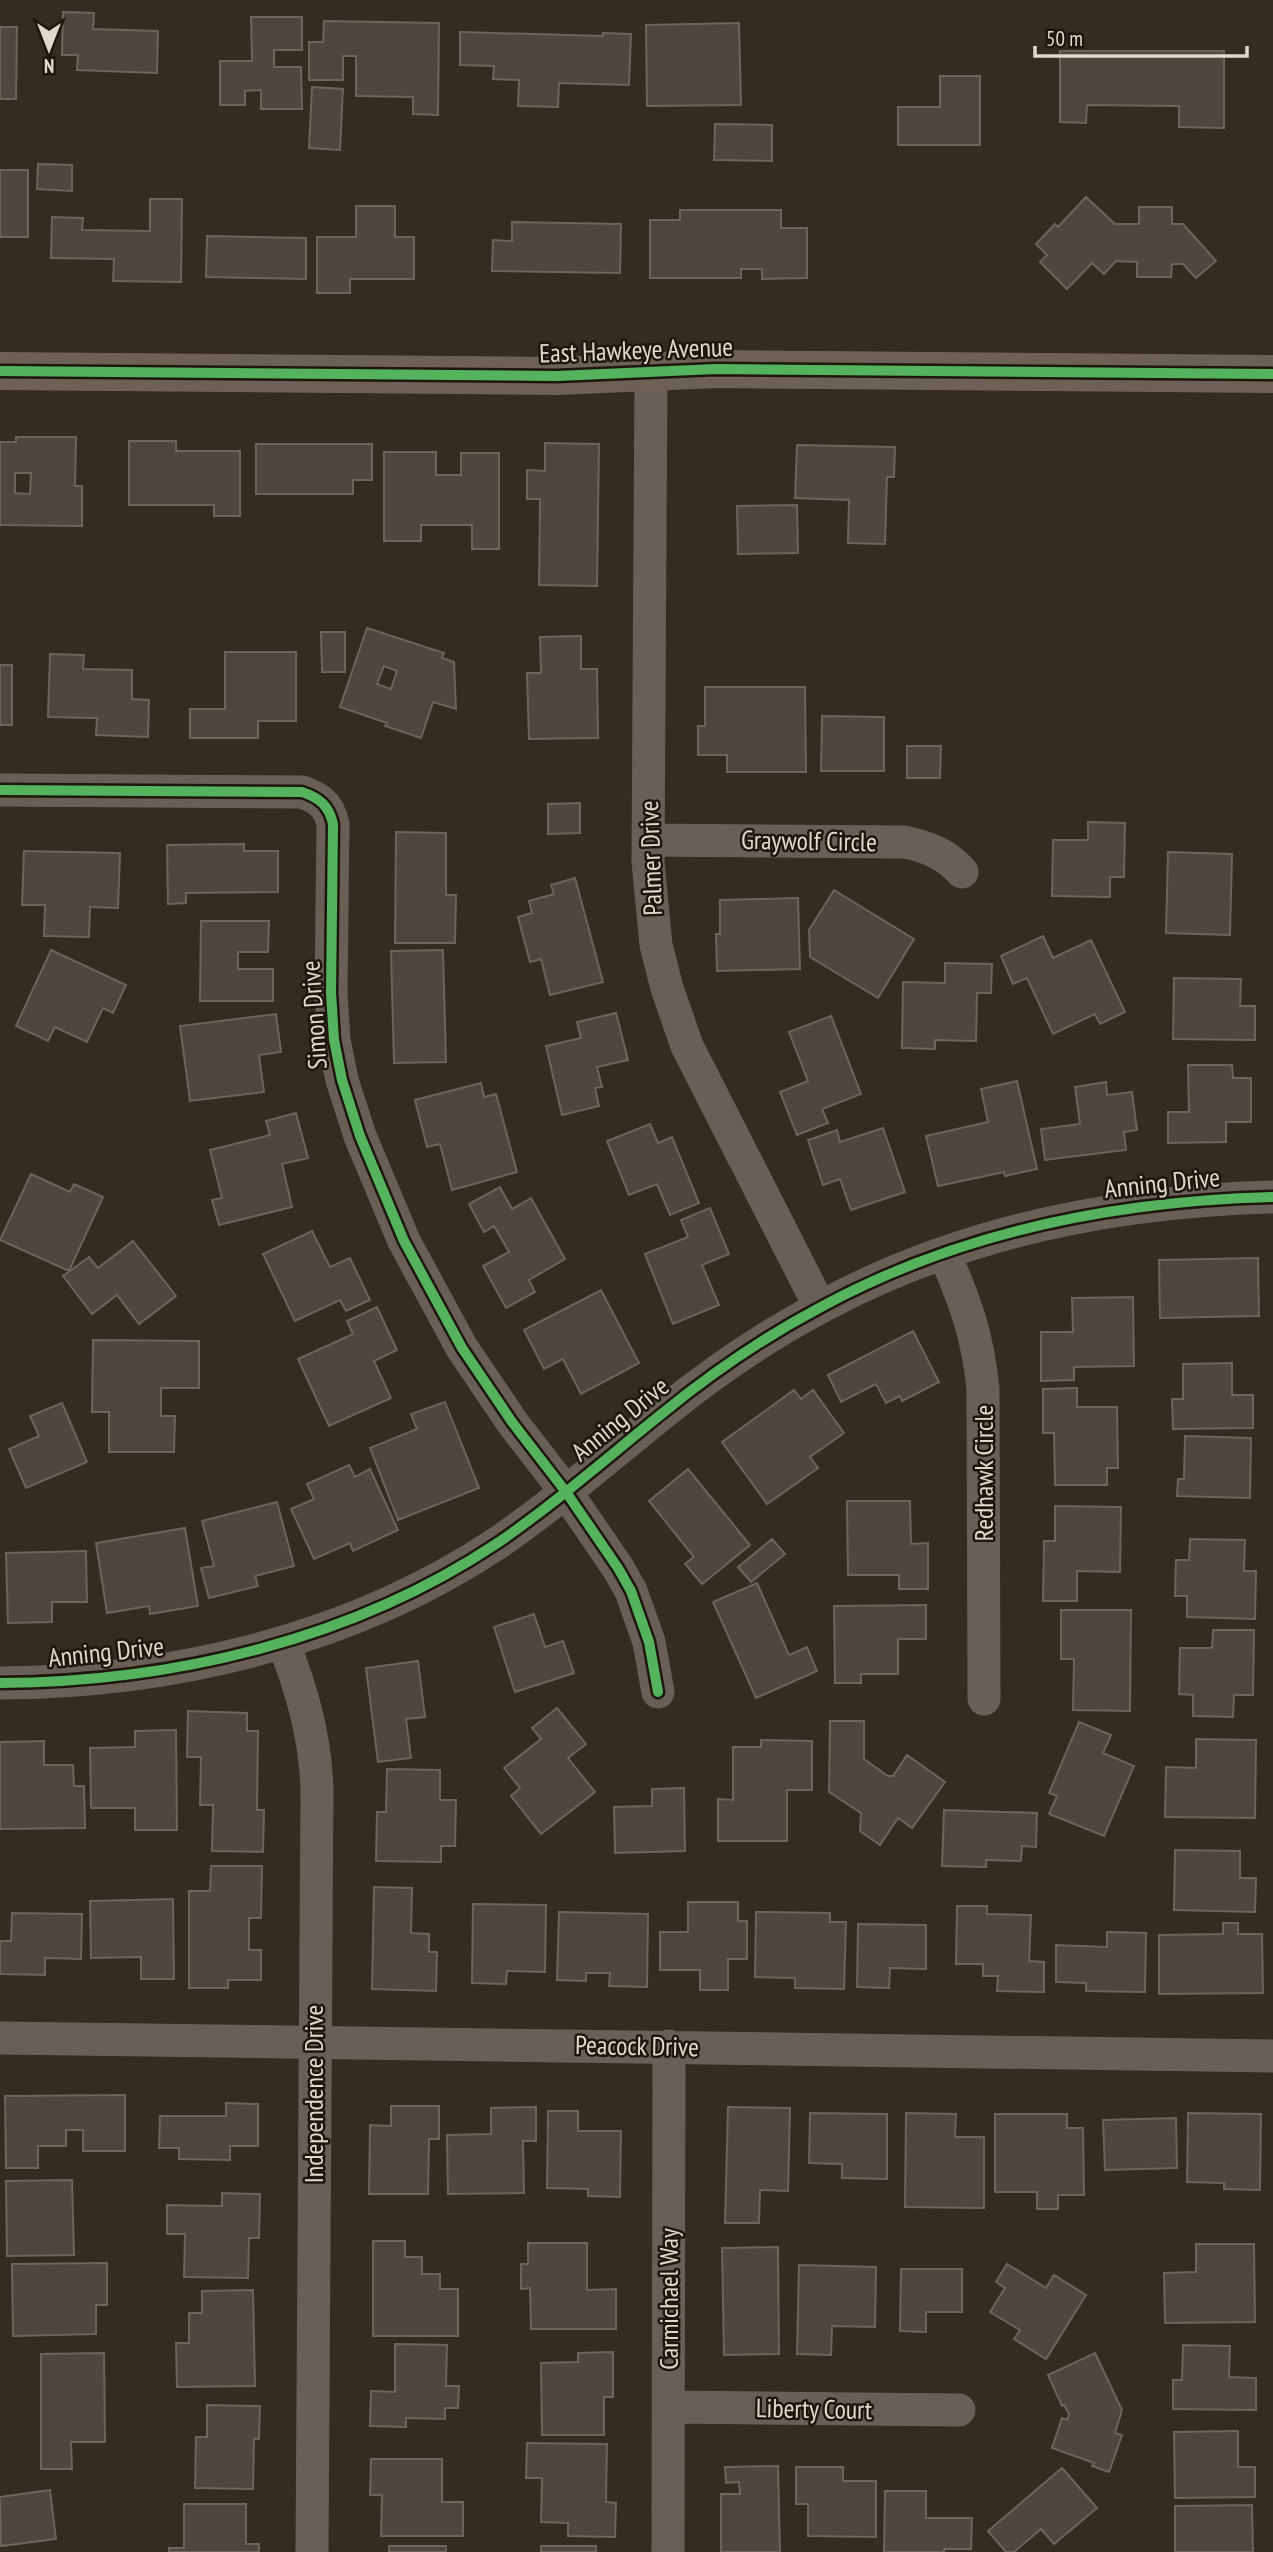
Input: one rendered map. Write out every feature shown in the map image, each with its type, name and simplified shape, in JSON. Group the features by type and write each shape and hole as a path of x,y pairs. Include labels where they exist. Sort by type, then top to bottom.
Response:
{"street":[{"name":"East Hawkeye Avenue","path":"0,371 557,376 761,369 1273,374"},
{"name":"Palmer Drive","path":"650,373 648,840 650,897 656,945 676,1019 694,1060 820,1307"},
{"name":"Simon Drive","path":"0,790 302,792 314,796 330,812 333,824 331,993 334,1040 352,1113 404,1241 445,1321 494,1397 566,1492 631,1591 649,1642 658,1692"},
{"name":"Graywolf Circle","path":"648,840 905,842 946,856 962,872"},
{"name":"Anning Drive","path":"0,1683 61,1681 159,1671 283,1642 383,1604 498,1542 566,1492 692,1390 820,1307 871,1282 944,1253 1017,1231 1093,1214 1176,1202 1273,1197"},
{"name":"Redhawk Circle","path":"944,1253 971,1318 983,1389 984,1699"},
{"name":"Independence Drive","path":"283,1642 305,1702 316,1767 313,2552"},
{"name":"Peacock Drive","path":"0,2038 1273,2056"},
{"name":"Carmichael Way","path":"668,2552 669,2046"},
{"name":"Liberty Court","path":"668,2407 959,2410"}],"building":[{"path":"63,12 94,13 93,29 158,31 157,73 77,70 78,55 62,55"},
{"path":"251,17 302,17 302,50 274,50 274,67 301,67 302,109 261,109 261,90 245,91 245,105 220,105 220,61 252,61"},
{"path":"324,21 439,23 438,115 413,114 413,97 356,96 356,56 343,56 343,80 309,80 309,42 323,42"},
{"path":"739,23 741,105 647,106 646,25"},
{"path":"0,27 17,27 16,99 0,99"},
{"path":"460,32 603,36 603,33 631,34 629,85 559,83 558,107 518,106 519,80 493,79 494,66 460,65"},
{"path":"1060,51 1224,51 1224,128 1179,127 1179,106 1087,105 1086,123 1060,122"},
{"path":"940,76 980,76 980,145 898,145 898,107 940,107"},
{"path":"312,87 343,89 340,150 309,148"},
{"path":"715,124 772,125 772,161 714,160"},
{"path":"38,164 72,165 72,191 37,189"},
{"path":"0,170 28,170 28,237 0,237"},
{"path":"1086,197 1115,224 1139,224 1139,207 1172,207 1172,224 1183,224 1216,261 1196,278 1183,264 1172,264 1171,277 1137,277 1137,262 1116,261 1104,274 1092,263 1067,289 1040,262 1047,255 1036,244 1055,224 1058,227"},
{"path":"150,199 182,199 181,282 113,281 114,259 51,258 52,217 83,218 82,230 150,231"},
{"path":"356,206 395,206 395,237 414,237 414,279 350,279 350,293 317,293 317,237 356,237"},
{"path":"680,210 781,210 781,228 807,228 807,278 762,279 762,269 741,269 741,278 650,278 650,220 680,220"},
{"path":"512,222 621,224 620,273 492,271 493,240 512,241"},
{"path":"207,236 306,238 306,279 206,277"},
{"path":"16,437 76,437 75,486 82,486 82,526 0,525 0,442 16,442","holes":["15,473 31,473 30,494 15,493"]},
{"path":"129,441 176,441 176,451 240,451 240,516 214,516 214,505 129,505"},
{"path":"545,443 599,444 597,586 539,585 540,499 527,499 527,470 545,471"},
{"path":"256,444 372,444 372,480 353,480 353,494 256,494"},
{"path":"797,445 895,447 894,477 887,477 885,544 848,543 849,500 795,498"},
{"path":"384,452 436,452 436,475 461,475 461,453 499,453 499,549 472,549 472,525 421,525 421,541 384,541"},
{"path":"797,505 798,553 738,554 737,506"},
{"path":"367,628 444,653 442,658 454,662 456,709 433,702 421,738 340,707","holes":["384,666 397,671 391,689 377,684"]},
{"path":"321,632 345,632 345,672 322,672"},
{"path":"581,636 581,669 597,669 598,738 529,739 527,673 541,673 540,637"},
{"path":"225,652 296,652 296,721 258,721 258,738 190,738 190,709 225,709"},
{"path":"50,654 84,655 83,669 132,670 132,699 149,700 148,737 96,735 97,718 48,717"},
{"path":"0,665 12,665 12,725 0,725"},
{"path":"705,687 805,687 806,772 727,772 727,755 698,755 698,726 705,726"},
{"path":"822,716 884,717 884,771 821,771"},
{"path":"907,746 941,746 940,778 907,778"},
{"path":"580,803 580,833 548,834 548,804"},
{"path":"1088,822 1125,823 1124,877 1110,877 1110,897 1052,896 1053,840 1088,840"},
{"path":"396,832 446,833 446,895 456,895 455,943 395,943"},
{"path":"244,844 244,851 278,851 278,892 186,893 186,903 168,904 167,845"},
{"path":"24,851 120,853 118,908 90,907 89,937 44,936 45,905 22,905"},
{"path":"1168,852 1232,854 1230,935 1166,933"},
{"path":"575,878 603,982 550,995 541,959 530,962 518,917 532,913 529,901 554,894 551,885"},
{"path":"834,890 914,939 878,998 810,957 809,930"},
{"path":"798,898 800,969 717,971 716,934 720,934 720,900"},
{"path":"201,921 269,921 268,952 238,952 238,969 273,969 273,1001 200,1001"},
{"path":"1043,936 1053,958 1091,940 1125,1012 1100,1024 1095,1014 1053,1034 1027,978 1013,984 1001,956"},
{"path":"51,950 126,985 113,1013 103,1008 87,1042 55,1027 48,1041 16,1026"},
{"path":"443,950 446,1062 394,1063 391,951"},
{"path":"945,963 992,964 991,993 977,993 976,1041 935,1040 935,1049 902,1048 903,982 945,983"},
{"path":"1174,978 1241,979 1240,1006 1255,1006 1255,1040 1173,1039"},
{"path":"616,1013 628,1060 597,1067 602,1087 595,1088 599,1106 562,1115 546,1046 581,1038 577,1022"},
{"path":"276,1014 281,1052 259,1055 264,1092 190,1101 180,1026"},
{"path":"831,1016 861,1094 822,1109 828,1123 797,1135 780,1092 808,1081 789,1032"},
{"path":"1188,1065 1232,1065 1233,1078 1251,1078 1251,1122 1226,1122 1226,1142 1168,1143 1168,1112 1189,1112"},
{"path":"1017,1081 1037,1169 1005,1176 1004,1172 938,1186 926,1136 988,1122 981,1089"},
{"path":"1106,1082 1107,1095 1132,1092 1137,1130 1124,1132 1126,1150 1045,1160 1041,1129 1080,1124 1075,1087"},
{"path":"481,1083 484,1097 496,1094 517,1172 452,1190 440,1144 427,1147 415,1100"},
{"path":"296,1113 308,1158 282,1164 292,1207 219,1225 212,1200 222,1198 210,1150 270,1135 266,1121"},
{"path":"650,1124 658,1143 672,1137 699,1203 670,1215 657,1184 629,1195 607,1141"},
{"path":"883,1128 905,1192 851,1210 840,1179 823,1185 808,1140 837,1130 840,1142"},
{"path":"31,1174 70,1192 74,1184 103,1197 69,1271 0,1240"},
{"path":"500,1187 512,1209 531,1198 565,1259 529,1280 535,1292 506,1308 483,1266 509,1252 494,1226 484,1232 469,1204"},
{"path":"710,1208 729,1254 702,1265 719,1305 673,1324 645,1254 688,1237 681,1220"},
{"path":"312,1231 330,1267 350,1258 370,1300 346,1311 340,1300 295,1321 263,1254"},
{"path":"133,1241 176,1296 139,1324 117,1295 92,1314 63,1276 89,1257 98,1268"},
{"path":"1258,1258 1259,1316 1160,1318 1159,1260"},
{"path":"601,1290 639,1363 581,1394 563,1359 544,1369 524,1330"},
{"path":"1133,1297 1134,1366 1074,1367 1074,1380 1041,1381 1041,1332 1073,1332 1072,1298"},
{"path":"377,1307 397,1350 374,1361 391,1398 329,1426 298,1359 353,1334 347,1321"},
{"path":"913,1331 939,1382 902,1401 900,1396 886,1403 876,1384 841,1402 828,1375"},
{"path":"93,1340 199,1341 199,1388 161,1388 161,1416 175,1416 174,1452 109,1452 109,1412 92,1412"},
{"path":"1232,1363 1232,1395 1253,1395 1253,1428 1173,1429 1172,1399 1183,1399 1183,1364"},
{"path":"1077,1388 1077,1407 1117,1407 1118,1468 1107,1468 1107,1485 1055,1485 1054,1433 1043,1433 1043,1389"},
{"path":"794,1390 801,1399 813,1390 844,1433 810,1457 818,1468 767,1504 722,1442"},
{"path":"445,1402 479,1488 398,1520 370,1448 417,1429 411,1414"},
{"path":"62,1403 87,1462 26,1488 9,1449 39,1436 30,1416"},
{"path":"1185,1436 1251,1438 1250,1498 1177,1496 1178,1479 1184,1479"},
{"path":"349,1465 355,1477 370,1469 398,1530 353,1551 350,1543 314,1559 291,1509 314,1499 307,1484"},
{"path":"688,1469 750,1545 702,1584 685,1564 694,1557 649,1501"},
{"path":"847,1501 910,1501 911,1544 928,1543 928,1589 899,1589 899,1575 848,1575"},
{"path":"277,1502 294,1566 255,1576 258,1586 209,1598 201,1568 214,1566 202,1521"},
{"path":"1055,1506 1121,1507 1120,1572 1077,1571 1077,1601 1043,1601 1044,1541 1055,1541"},
{"path":"185,1528 198,1606 150,1614 149,1606 107,1613 96,1543"},
{"path":"772,1539 785,1554 751,1582 738,1567"},
{"path":"1190,1539 1245,1540 1244,1571 1256,1571 1255,1619 1187,1617 1187,1596 1175,1596 1176,1560 1189,1560"},
{"path":"86,1551 87,1602 52,1602 52,1622 8,1623 6,1553"},
{"path":"757,1583 789,1655 807,1647 817,1671 756,1698 713,1602"},
{"path":"926,1605 926,1639 898,1639 898,1674 861,1674 861,1683 835,1683 834,1606"},
{"path":"1061,1610 1131,1610 1130,1711 1073,1710 1074,1659 1061,1659"},
{"path":"534,1614 545,1647 563,1641 574,1673 515,1692 494,1627"},
{"path":"1213,1630 1254,1630 1253,1695 1234,1695 1233,1717 1193,1716 1193,1695 1179,1694 1180,1648 1212,1648"},
{"path":"418,1661 425,1717 406,1719 411,1758 378,1762 366,1668"},
{"path":"557,1708 586,1744 568,1758 595,1792 541,1834 511,1796 520,1788 504,1768 541,1739 532,1728"},
{"path":"188,1711 247,1713 247,1731 258,1731 257,1810 264,1810 263,1852 212,1851 213,1805 200,1805 201,1757 187,1757"},
{"path":"830,1721 864,1721 864,1759 888,1776 893,1776 907,1755 945,1782 912,1828 898,1818 880,1845 860,1831 861,1813 829,1792"},
{"path":"1079,1722 1111,1735 1103,1753 1134,1766 1104,1836 1049,1814 1057,1796 1049,1793"},
{"path":"176,1730 177,1830 135,1830 135,1808 91,1808 90,1748 135,1747 135,1731"},
{"path":"1196,1739 1256,1740 1255,1818 1165,1817 1166,1767 1196,1768"},
{"path":"761,1740 812,1741 812,1790 787,1790 787,1841 718,1841 718,1799 733,1800 733,1747 761,1747"},
{"path":"44,1741 44,1765 73,1765 74,1786 84,1786 85,1828 0,1829 0,1742"},
{"path":"387,1769 440,1770 440,1800 456,1800 455,1846 441,1846 441,1862 376,1861 377,1812 386,1812"},
{"path":"684,1788 685,1851 615,1853 614,1807 652,1806 652,1789"},
{"path":"944,1810 1037,1813 1036,1847 1022,1846 1021,1861 986,1860 986,1867 942,1866"},
{"path":"1175,1850 1240,1851 1240,1878 1256,1878 1255,1912 1174,1910"},
{"path":"211,1866 262,1866 261,1918 249,1918 249,1950 261,1950 261,1980 228,1980 228,1988 189,1988 189,1891 210,1891"},
{"path":"374,1887 412,1888 411,1933 429,1934 429,1952 437,1952 436,1991 372,1989"},
{"path":"173,1899 174,1979 141,1979 141,1957 91,1958 90,1901"},
{"path":"688,1902 738,1902 738,1921 747,1921 747,1959 728,1959 728,1990 700,1990 700,1970 660,1970 660,1932 688,1932"},
{"path":"473,1904 546,1905 545,1972 507,1971 506,1984 472,1983"},
{"path":"957,1906 987,1906 987,1914 1031,1915 1029,1961 1044,1962 1044,1992 997,1991 998,1976 983,1976 983,1964 956,1964"},
{"path":"559,1912 648,1914 647,1987 609,1986 610,1973 586,1973 586,1981 557,1980"},
{"path":"756,1912 830,1913 830,1922 846,1922 844,1989 795,1988 795,1978 755,1977"},
{"path":"12,1913 82,1914 81,1959 45,1958 45,1975 0,1974 0,1941 11,1941"},
{"path":"1223,1923 1238,1923 1238,1934 1262,1934 1263,1993 1159,1994 1159,1935 1223,1934"},
{"path":"858,1924 926,1925 926,1969 890,1968 889,1988 857,1987"},
{"path":"1107,1932 1146,1933 1145,1992 1086,1991 1086,1983 1056,1982 1056,1945 1107,1947"},
{"path":"125,2095 125,2151 83,2151 83,2130 66,2130 66,2146 38,2146 38,2168 6,2168 5,2096"},
{"path":"226,2103 258,2104 258,2146 230,2146 230,2160 179,2159 179,2148 159,2148 160,2116 226,2116"},
{"path":"391,2106 439,2106 439,2139 429,2139 428,2194 369,2194 370,2125 391,2126"},
{"path":"536,2107 536,2141 523,2141 524,2193 448,2194 447,2135 491,2134 491,2108"},
{"path":"728,2107 790,2108 788,2191 760,2190 759,2223 725,2223"},
{"path":"548,2111 578,2111 578,2131 621,2131 620,2197 588,2196 588,2189 547,2188"},
{"path":"810,2113 887,2114 887,2179 842,2178 842,2164 809,2163"},
{"path":"906,2113 956,2114 955,2137 984,2137 984,2208 905,2207"},
{"path":"1188,2113 1261,2114 1260,2190 1224,2189 1224,2183 1187,2182"},
{"path":"995,2114 1067,2114 1067,2128 1083,2128 1084,2195 1058,2195 1058,2209 1037,2209 1037,2192 995,2192"},
{"path":"1176,2118 1177,2168 1105,2170 1103,2120"},
{"path":"72,2180 74,2255 7,2256 6,2181"},
{"path":"222,2193 260,2194 259,2238 249,2238 248,2278 184,2277 185,2234 167,2234 167,2205 222,2206"},
{"path":"373,2241 405,2241 405,2257 422,2257 422,2274 440,2274 440,2289 458,2289 458,2336 373,2336"},
{"path":"528,2243 587,2243 587,2290 616,2289 616,2329 531,2329 530,2288 521,2289 521,2264 528,2264"},
{"path":"1196,2244 1254,2244 1255,2322 1165,2323 1164,2273 1196,2272"},
{"path":"778,2247 779,2354 724,2355 722,2248"},
{"path":"107,2263 107,2305 96,2305 96,2334 13,2336 12,2264"},
{"path":"1007,2264 1046,2288 1054,2275 1086,2295 1046,2359 1014,2339 1020,2330 990,2312 1005,2288 996,2282"},
{"path":"799,2265 876,2267 875,2327 832,2326 831,2355 797,2354"},
{"path":"901,2269 962,2269 962,2312 926,2312 926,2332 900,2331"},
{"path":"253,2290 255,2386 177,2387 176,2343 189,2343 189,2313 202,2313 202,2291"},
{"path":"395,2344 447,2345 446,2386 459,2386 458,2408 445,2408 445,2419 406,2418 406,2427 370,2426 371,2391 395,2392"},
{"path":"1183,2345 1230,2346 1229,2377 1256,2378 1256,2410 1173,2409 1173,2380 1182,2380"},
{"path":"613,2352 613,2397 604,2397 604,2435 542,2435 541,2363 578,2362 578,2353"},
{"path":"104,2353 105,2442 71,2442 72,2469 41,2469 41,2354"},
{"path":"1095,2353 1122,2410 1115,2433 1122,2435 1109,2472 1092,2466 1094,2463 1052,2448 1062,2418 1067,2420 1069,2414 1064,2405 1062,2406 1048,2375"},
{"path":"207,2405 260,2406 259,2439 254,2439 253,2489 195,2488 196,2437 207,2437"},
{"path":"1238,2431 1238,2467 1255,2467 1255,2497 1175,2498 1174,2432"},
{"path":"527,2443 607,2444 606,2502 616,2503 615,2537 568,2536 568,2523 541,2522 542,2478 526,2478"},
{"path":"371,2459 442,2459 442,2502 463,2502 463,2536 381,2536 382,2495 370,2495"},
{"path":"778,2466 780,2552 721,2552 721,2494 740,2494 739,2482 726,2483 725,2467"},
{"path":"796,2467 843,2467 843,2481 876,2481 876,2537 808,2536 808,2504 796,2504"},
{"path":"1062,2468 1097,2508 1054,2544 1041,2529 1014,2552 1006,2552 988,2531"},
{"path":"50,2490 56,2539 1,2546 0,2497"},
{"path":"885,2491 926,2491 926,2518 972,2518 971,2549 884,2552"},
{"path":"184,2504 246,2504 246,2544 259,2544 259,2552 169,2552 169,2548 184,2548"},
{"path":"1252,2505 1253,2552 1175,2552 1175,2506"},
{"path":"389,2546 446,2546 446,2552 389,2552"},
{"path":"541,2546 596,2546 596,2552 541,2552"}],"cycle path":[{"path":"0,371 557,376 716,369 1273,374"},
{"path":"0,790 302,792 319,800 329,812 333,824 331,993 334,1040 342,1080 360,1136 404,1241 462,1348 512,1422 566,1492 631,1591 649,1642 658,1692"},
{"path":"0,1683 65,1681 195,1664 260,1649 323,1629 384,1605 443,1576 499,1542 562,1495 682,1397 760,1343 821,1307 928,1259 1040,1225 1098,1214 1156,1205 1273,1197"}]}
